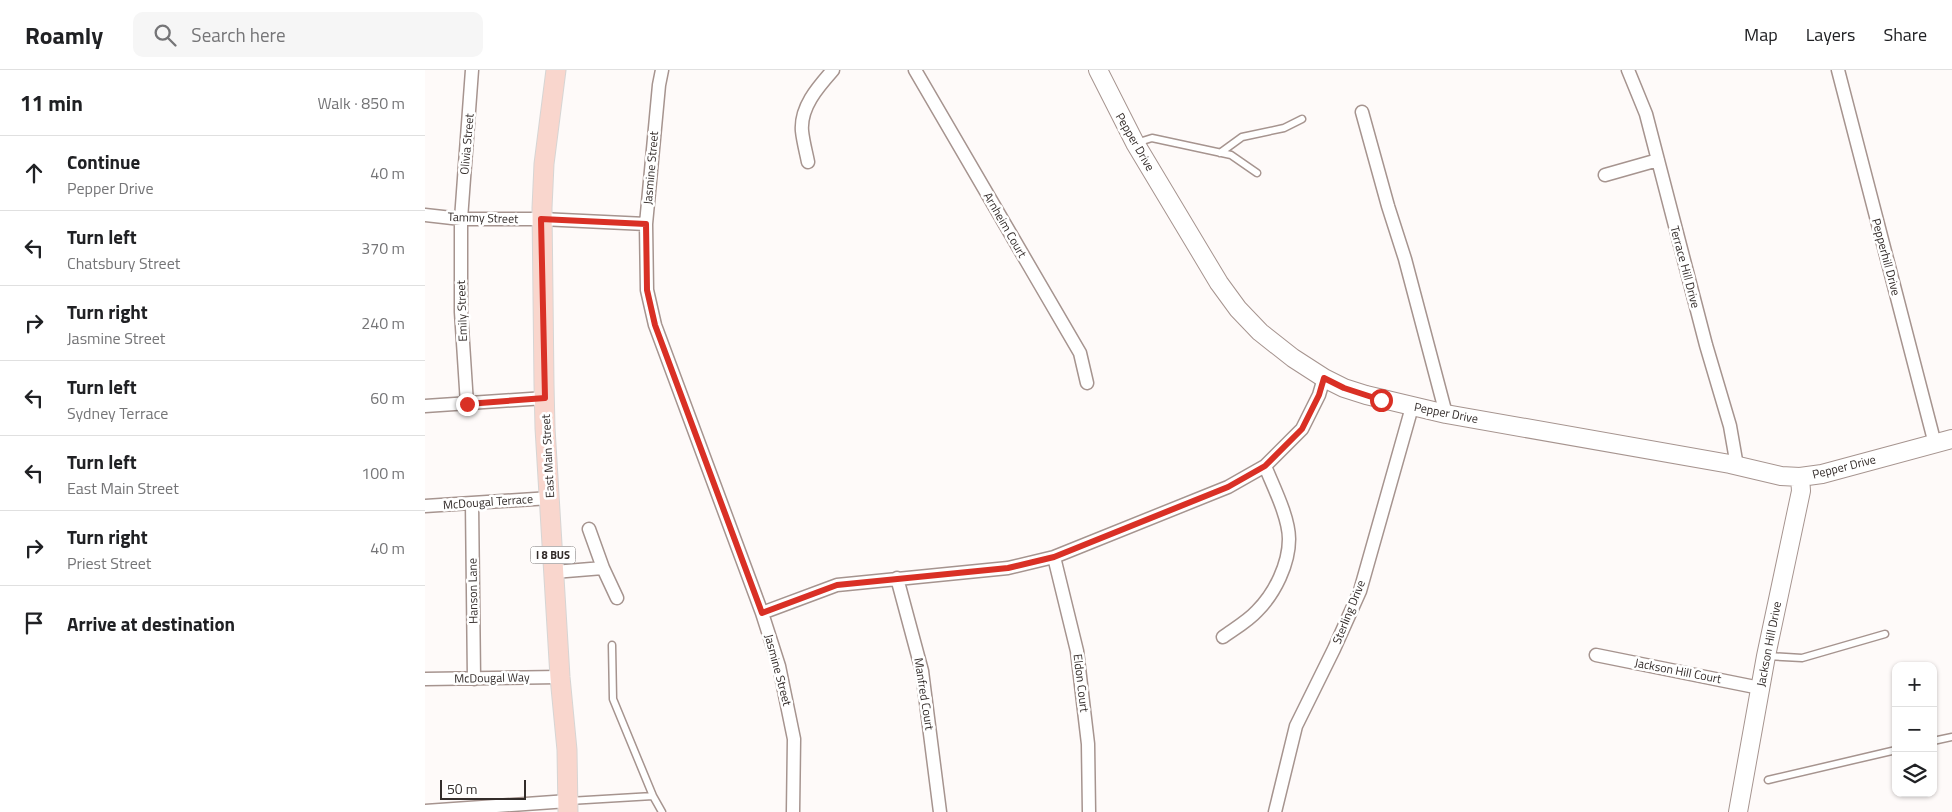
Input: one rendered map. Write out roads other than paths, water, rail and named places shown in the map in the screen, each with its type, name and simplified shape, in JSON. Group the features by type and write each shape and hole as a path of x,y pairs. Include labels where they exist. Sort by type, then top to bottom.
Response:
{"main road":[{"name":"East Main Street","path":"556,70 544,164 541,219 545,428 560,677 567,750 568,806"}],"street":[{"name":"Olivia Street","path":"461,219 472,70"},
{"name":"Jasmine Street","path":"662,70 646,224 647,290 655,325 762,613 779,666 793,739 793,812"},
{"path":"808,162 802,129 807,106 816,90 833,70"},
{"name":"Arnheim Court","path":"915,70 1080,353 1087,383"},
{"name":"Pepper Drive","path":"1098,70 1135,143 1211,272 1238,309 1278,347 1324,378 1344,388 1412,407 1737,466 1781,476 1800,477 1832,472 1952,439"},
{"name":"Terrace Hill Drive","path":"1628,70 1646,114 1706,345 1730,426 1737,466"},
{"name":"Pepperhill Drive","path":"1838,70 1935,444"},
{"path":"1362,112 1387,206 1405,259 1447,414"},
{"path":"1605,175 1658,160"},
{"name":"Tammy Street","path":"425,215 461,219 541,219 646,224"},
{"name":"Emily Street","path":"461,219 461,312 467,404"},
{"path":"762,613 837,585 1008,568 1054,557 1228,487 1265,466 1302,429 1319,395 1324,378"},
{"path":"425,406 545,398"},
{"name":"Sterling Drive","path":"1275,812 1296,726 1360,591 1412,407"},
{"path":"1223,636 1257,612 1273,592 1285,562 1289,538 1282,508 1265,466"},
{"name":"Jackson Hill Drive","path":"1738,812 1766,656 1801,491 1800,477"},
{"name":"McDougal Terrace","path":"425,506 550,498"},
{"name":"Hanson Lane","path":"472,503 474,678"},
{"path":"589,529 603,568 617,598"},
{"name":"Eldon Court","path":"1054,557 1077,651 1088,744 1089,812"},
{"path":"554,572 603,568"},
{"name":"Manfred Court","path":"897,578 923,672 940,812"},
{"name":"Jackson Hill Court","path":"1596,655 1760,688"},
{"name":"McDougal Way","path":"425,679 560,677"},
{"path":"425,811 568,806"}],"lane":[{"path":"1220,153 1241,137 1285,128 1302,120"},
{"path":"1135,143 1152,138 1231,155 1257,172"},
{"path":"1766,656 1802,658 1885,634"},
{"path":"612,645 613,699 653,796 662,812"},
{"path":"1937,740 1952,737"},
{"path":"1768,780 1892,751"},
{"path":"568,806 653,796"}]}
